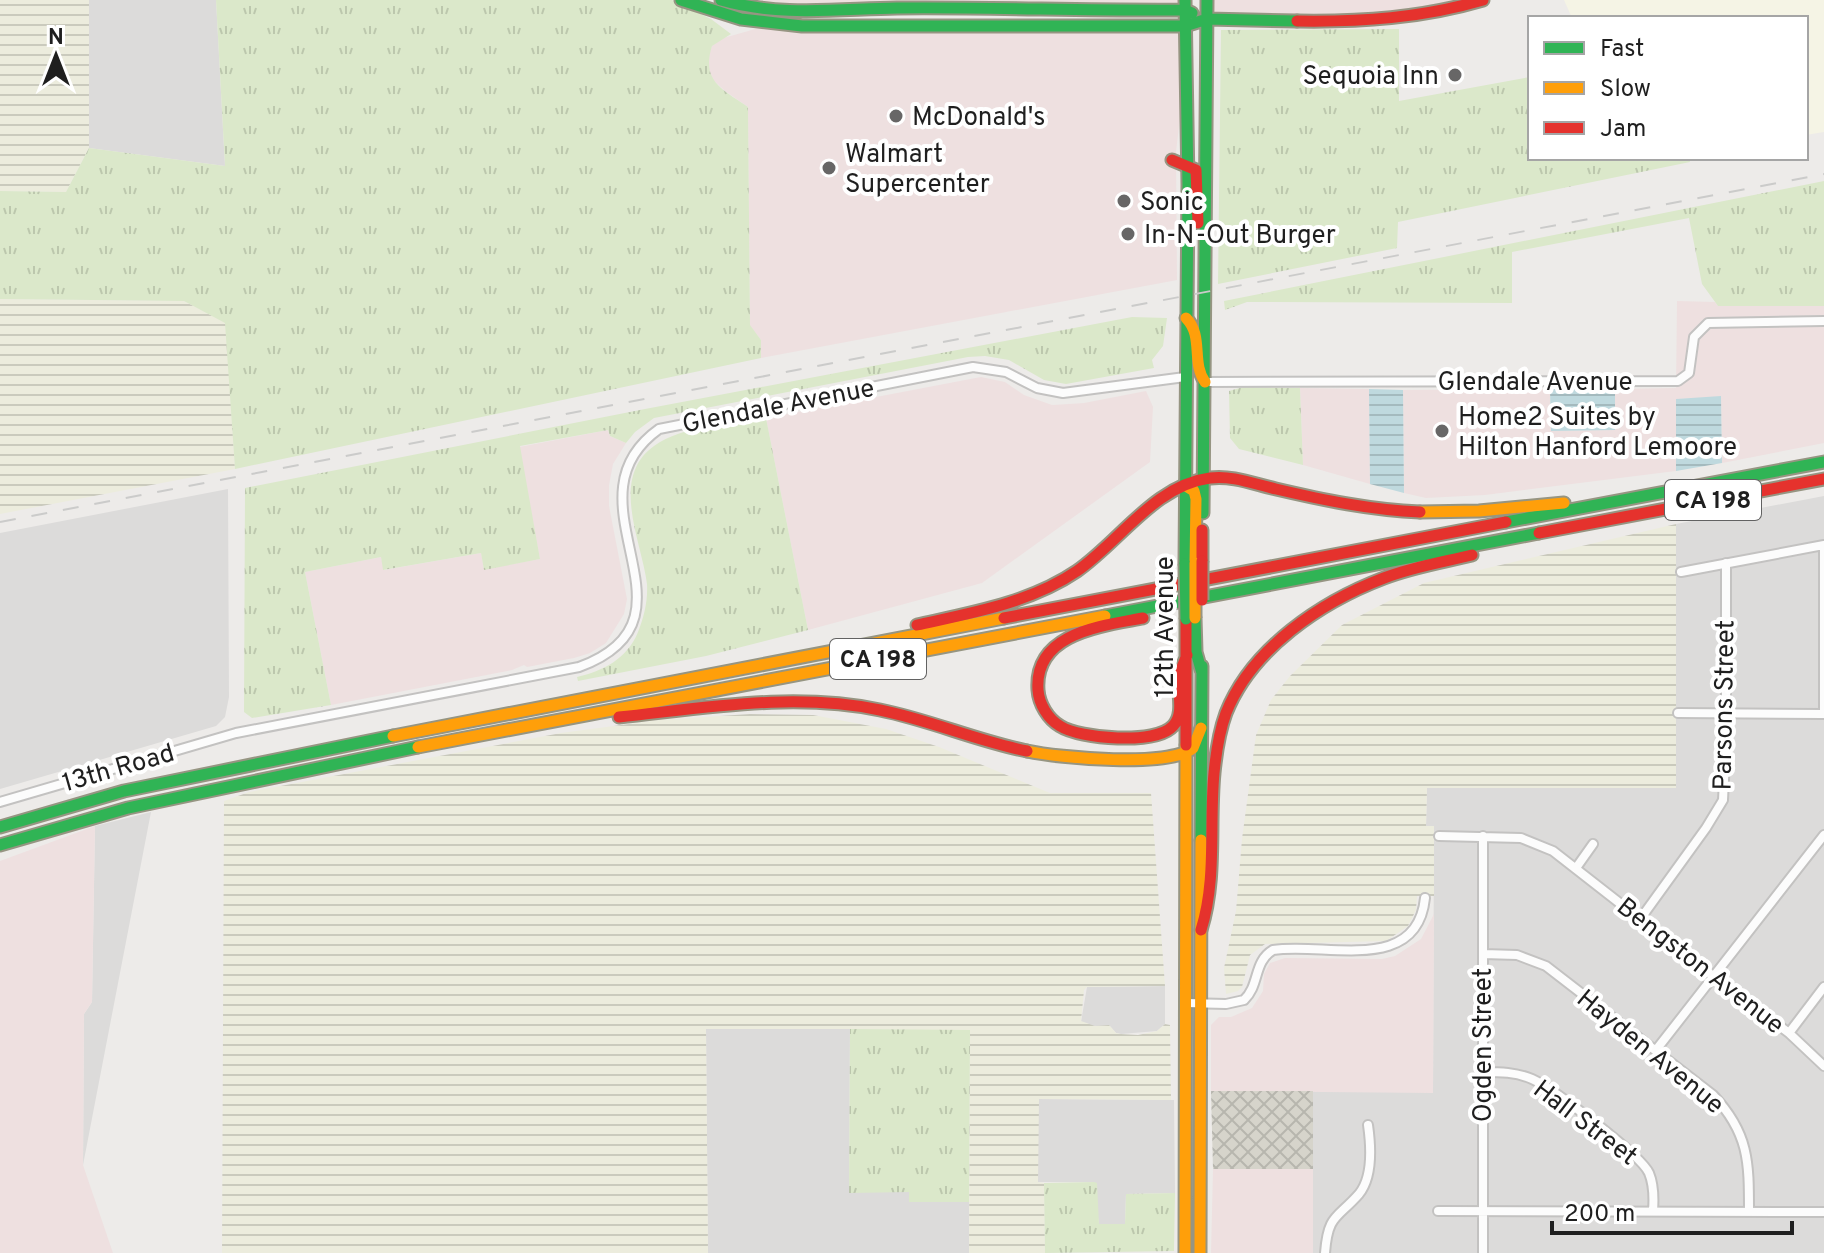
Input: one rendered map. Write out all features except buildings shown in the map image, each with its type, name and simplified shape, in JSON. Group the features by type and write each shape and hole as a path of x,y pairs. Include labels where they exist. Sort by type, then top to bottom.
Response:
{"main road":[{"path":"681,0 718,14 769,25 1185,26 1207,19 1395,19 1446,11 1483,0"},
{"path":"721,0 754,9 786,12 898,8 1049,11 1185,5 1207,19"},
{"name":"12th Avenue","path":"1194,563 1204,478 1207,0"},
{"path":"1185,5 1188,165 1186,486"},
{"path":"1172,160 1188,165 1196,170 1198,176 1198,240 1205,259"},
{"path":"1186,318 1194,324 1197,333 1196,370 1205,382"},
{"name":"CA 198","path":"0,827 176,779 750,666 1824,462"},
{"path":"750,666 1032,595 1075,572 1170,494 1204,478 1221,478 1390,509 1434,513 1632,498"},
{"name":"CA 198","path":"0,845 128,808 543,723 1824,479"},
{"path":"1186,486 1194,491 1196,499 1194,618"},
{"path":"1201,930 1209,910 1212,804 1222,726 1241,683 1261,658 1332,604 1381,579 1602,521"},
{"path":"1187,655 1179,677 1177,723 1159,735 1076,734 1052,721 1040,700 1038,685 1042,663 1051,649 1064,639 1095,628 1158,615 1214,595"},
{"name":"12th Avenue","path":"1185,1253 1187,655 1194,618"},
{"name":"12th Avenue","path":"1194,618 1196,652 1202,673 1200,1253"},
{"path":"543,723 732,705 803,702 856,706 911,716 1039,754 1074,758 1174,758 1187,755 1193,751 1201,728"}],"street":[{"name":"Glendale Avenue","path":"1205,382 1678,381 1689,373 1694,337 1708,323 1824,321"},
{"name":"Glendale Avenue","path":"236,733 579,667 610,654 629,630 637,601 638,588 622,510 625,471 641,444 659,429 973,367 1006,372 1037,388 1063,393 1185,377"},
{"path":"1678,713 1824,714 1824,545 1681,572"},
{"name":"Parsons Street","path":"1641,918 1723,800 1726,563"},
{"name":"13th Road","path":"0,802 236,733"},
{"path":"1656,1050 1824,835"},
{"name":"Bengston Avenue","path":"1439,836 1513,837 1536,842 1576,868 1789,1033 1824,1066"},
{"name":"Ogden Street","path":"1483,836 1483,1253"},
{"path":"1576,868 1593,844"},
{"path":"1186,1003 1236,1003 1244,1000 1255,985 1258,965 1273,950 1376,949 1400,944 1422,915 1425,898"},
{"name":"Hayden Avenue","path":"1483,954 1517,955 1546,966 1713,1095 1733,1119 1747,1152 1749,1211"},
{"path":"1789,1033 1824,987"},
{"name":"Hall Street","path":"1482,1072 1505,1072 1535,1080 1633,1154 1648,1171 1653,1211"},
{"path":"1325,1253 1337,1212 1359,1194 1367,1179 1368,1125"},
{"path":"1438,1211 1824,1212"}],"shaded area":[{"path":"0,0 89,0 89,148 66,192 0,191"},
{"path":"89,0 216,0 225,166 89,148"},
{"path":"734,0 1185,0 1185,10 786,12"},
{"path":"1207,0 1483,0 1430,15 1207,19"},
{"path":"1564,0 1824,0 1824,132 1808,135 1808,16 1571,16"},
{"path":"769,25 1185,26 1185,74 1176,152 1177,280 761,358 761,340 750,326 748,107 711,78 707,62 712,46 720,39"},
{"path":"0,299 184,301 226,323 235,469 0,514"},
{"path":"1677,301 1715,302 1718,306 1824,306 1824,443 1722,463 1721,397 1677,399 1676,471 1485,495 1426,498 1404,493 1403,390 1550,389 1551,431 1615,430 1615,389 1676,388"},
{"path":"981,377 1005,382 1024,395 1052,405 1084,403 1146,391 1153,407 1150,462 982,583 808,630 766,418"},
{"path":"1300,388 1369,389 1370,484 1303,465"},
{"path":"608,430 610,436 626,443 613,464 609,506 627,599 624,614 606,643 574,658 524,665 512,670 331,705 305,572 381,557 384,570 481,553 484,569 540,559 519,447"},
{"path":"228,489 229,697 225,717 216,726 0,789 0,533"},
{"path":"1824,496 1824,1253 1313,1253 1313,1091 1433,1092 1434,827 1426,826 1427,788 1676,788 1676,524"},
{"path":"1676,524 1676,788 1427,788 1426,826 1434,826 1434,896 1417,896 1416,910 1408,926 1386,941 1265,944 1250,955 1242,987 1226,994 1224,968 1236,911 1256,735 1271,700 1290,676 1342,625 1424,583"},
{"path":"750,714 813,715 886,729 939,747 1050,793 1151,793 1165,986 1087,987 1084,990 1081,1021 1095,1026 1109,1025 1116,1033 1138,1035 1157,1031 1165,1024 1170,1025 1171,1100 1039,1099 1038,1182 1044,1183 1045,1253 969,1253 970,1031 706,1029 708,1253 222,1253 224,801 249,792 561,733 659,720"},
{"path":"151,812 83,1165 84,1014 92,1002 95,826"},
{"path":"95,826 92,1002 84,1014 83,1165 113,1253 0,1253 0,861"},
{"path":"1434,914 1433,1093 1211,1091 1211,1025 1219,1017 1231,1017 1252,1008 1263,991 1264,974 1270,963 1285,958 1382,959 1395,956 1421,939"},
{"path":"1165,986 1165,1024 1157,1031 1121,1034 1109,1025 1095,1026 1081,1022 1087,987"},
{"path":"706,1029 850,1029 849,1192 909,1192 909,1202 969,1202 969,1253 708,1253"},
{"path":"1211,1091 1313,1091 1313,1169 1213,1169"},
{"path":"1038,1099 1174,1100 1175,1193 1126,1194 1125,1224 1099,1224 1093,1182 1038,1182"},
{"path":"1213,1169 1313,1169 1313,1253 1211,1253"}],"green space":[{"path":"216,0 672,0 711,19 731,34 712,46 709,68 712,76 722,89 748,107 750,325 761,340 761,358 235,469 225,323 184,301 0,299 0,191 66,192 89,148 225,166"},
{"path":"1399,29 1399,101 1528,77 1528,160 1690,162 1398,222 1397,248 1218,284 1221,30"},
{"path":"1824,181 1824,306 1718,306 1702,284 1689,218 1512,252 1512,303 1247,302 1225,310 1224,301"},
{"path":"1132,317 1167,318 1163,346 1152,360 1154,368 1066,384 1044,380 1009,360 968,357 654,418 626,443 610,436 608,430 520,446 540,559 484,570 481,553 383,570 381,557 305,572 331,705 252,718 244,712 245,488"},
{"path":"1243,387 1300,388 1303,465 1239,449 1230,438 1229,391"},
{"path":"766,418 808,630 706,656 578,681 577,677 605,667 621,657 638,632 644,615 647,584 635,530 631,493 633,475 641,459 654,446 679,434 708,426"},
{"path":"850,1029 970,1030 969,1202 909,1202 909,1192 849,1193"},
{"path":"1044,1183 1097,1183 1099,1224 1125,1224 1126,1194 1175,1193 1174,1251 1045,1253"}],"water":[{"path":"1369,389 1403,390 1404,493 1370,484"},
{"path":"1550,389 1615,389 1615,430 1551,431"},
{"path":"1721,396 1722,463 1676,471 1676,399"}],"railway":[{"path":"0,522 1824,174"}],"traffic: fast":[{"path":"681,0 741,19 802,26 1185,26 1207,19 1297,21"},
{"path":"721,0 787,10 969,8 1185,10 1192,13"},
{"path":"1185,0 1188,185 1185,564"},
{"path":"1203,513 1207,0"},
{"path":"1506,522 1824,462"},
{"path":"1105,616 1539,533"},
{"path":"1185,564 1186,619"},
{"path":"1195,618 1196,652 1202,673"},
{"path":"1201,840 1202,666"},
{"path":"0,827 124,791 393,736"},
{"path":"0,845 128,808 418,747"}],"traffic: slow":[{"path":"1186,318 1195,333 1199,366 1205,382"},
{"path":"1186,486 1194,491 1196,499 1195,563"},
{"path":"1420,512 1479,511 1564,503"},
{"path":"1195,563 1195,618"},
{"path":"418,747 1105,616"},
{"path":"393,736 1004,618"},
{"path":"1027,751 1113,760 1162,758 1193,748 1201,728"},
{"path":"1185,1253 1186,745"},
{"path":"1200,1253 1201,840"}],"traffic: jam":[{"path":"1297,21 1391,18 1483,0"},
{"path":"1172,160 1196,170 1198,223"},
{"path":"917,625 1000,606 1059,582 1093,559 1139,516 1172,491 1210,478 1235,479 1347,504 1420,512"},
{"path":"1539,533 1824,479"},
{"path":"1004,618 1506,522"},
{"path":"1202,530 1202,561"},
{"path":"1201,930 1209,891 1218,743 1226,713 1253,668 1291,630 1336,600 1395,574 1472,555"},
{"path":"1202,561 1202,600"},
{"path":"1143,618 1090,629 1058,644 1047,656 1040,671 1038,690 1042,706 1056,723 1070,731 1100,737 1135,738 1164,732 1173,726 1179,716 1179,678 1187,655"},
{"path":"1186,619 1186,745"},
{"path":"619,717 750,703 815,702 899,714 1027,751"}],"place":[{"name":"Sequoia Inn","path":"1455,75"},
{"name":"McDonald's","path":"896,116"},
{"name":"Walmart Supercenter","path":"829,168"},
{"name":"Sonic","path":"1124,201"},
{"name":"In-N-Out Burger","path":"1128,234"},
{"name":"Home2 Suites by Hilton Hanford Lemoore","path":"1442,431"}]}
